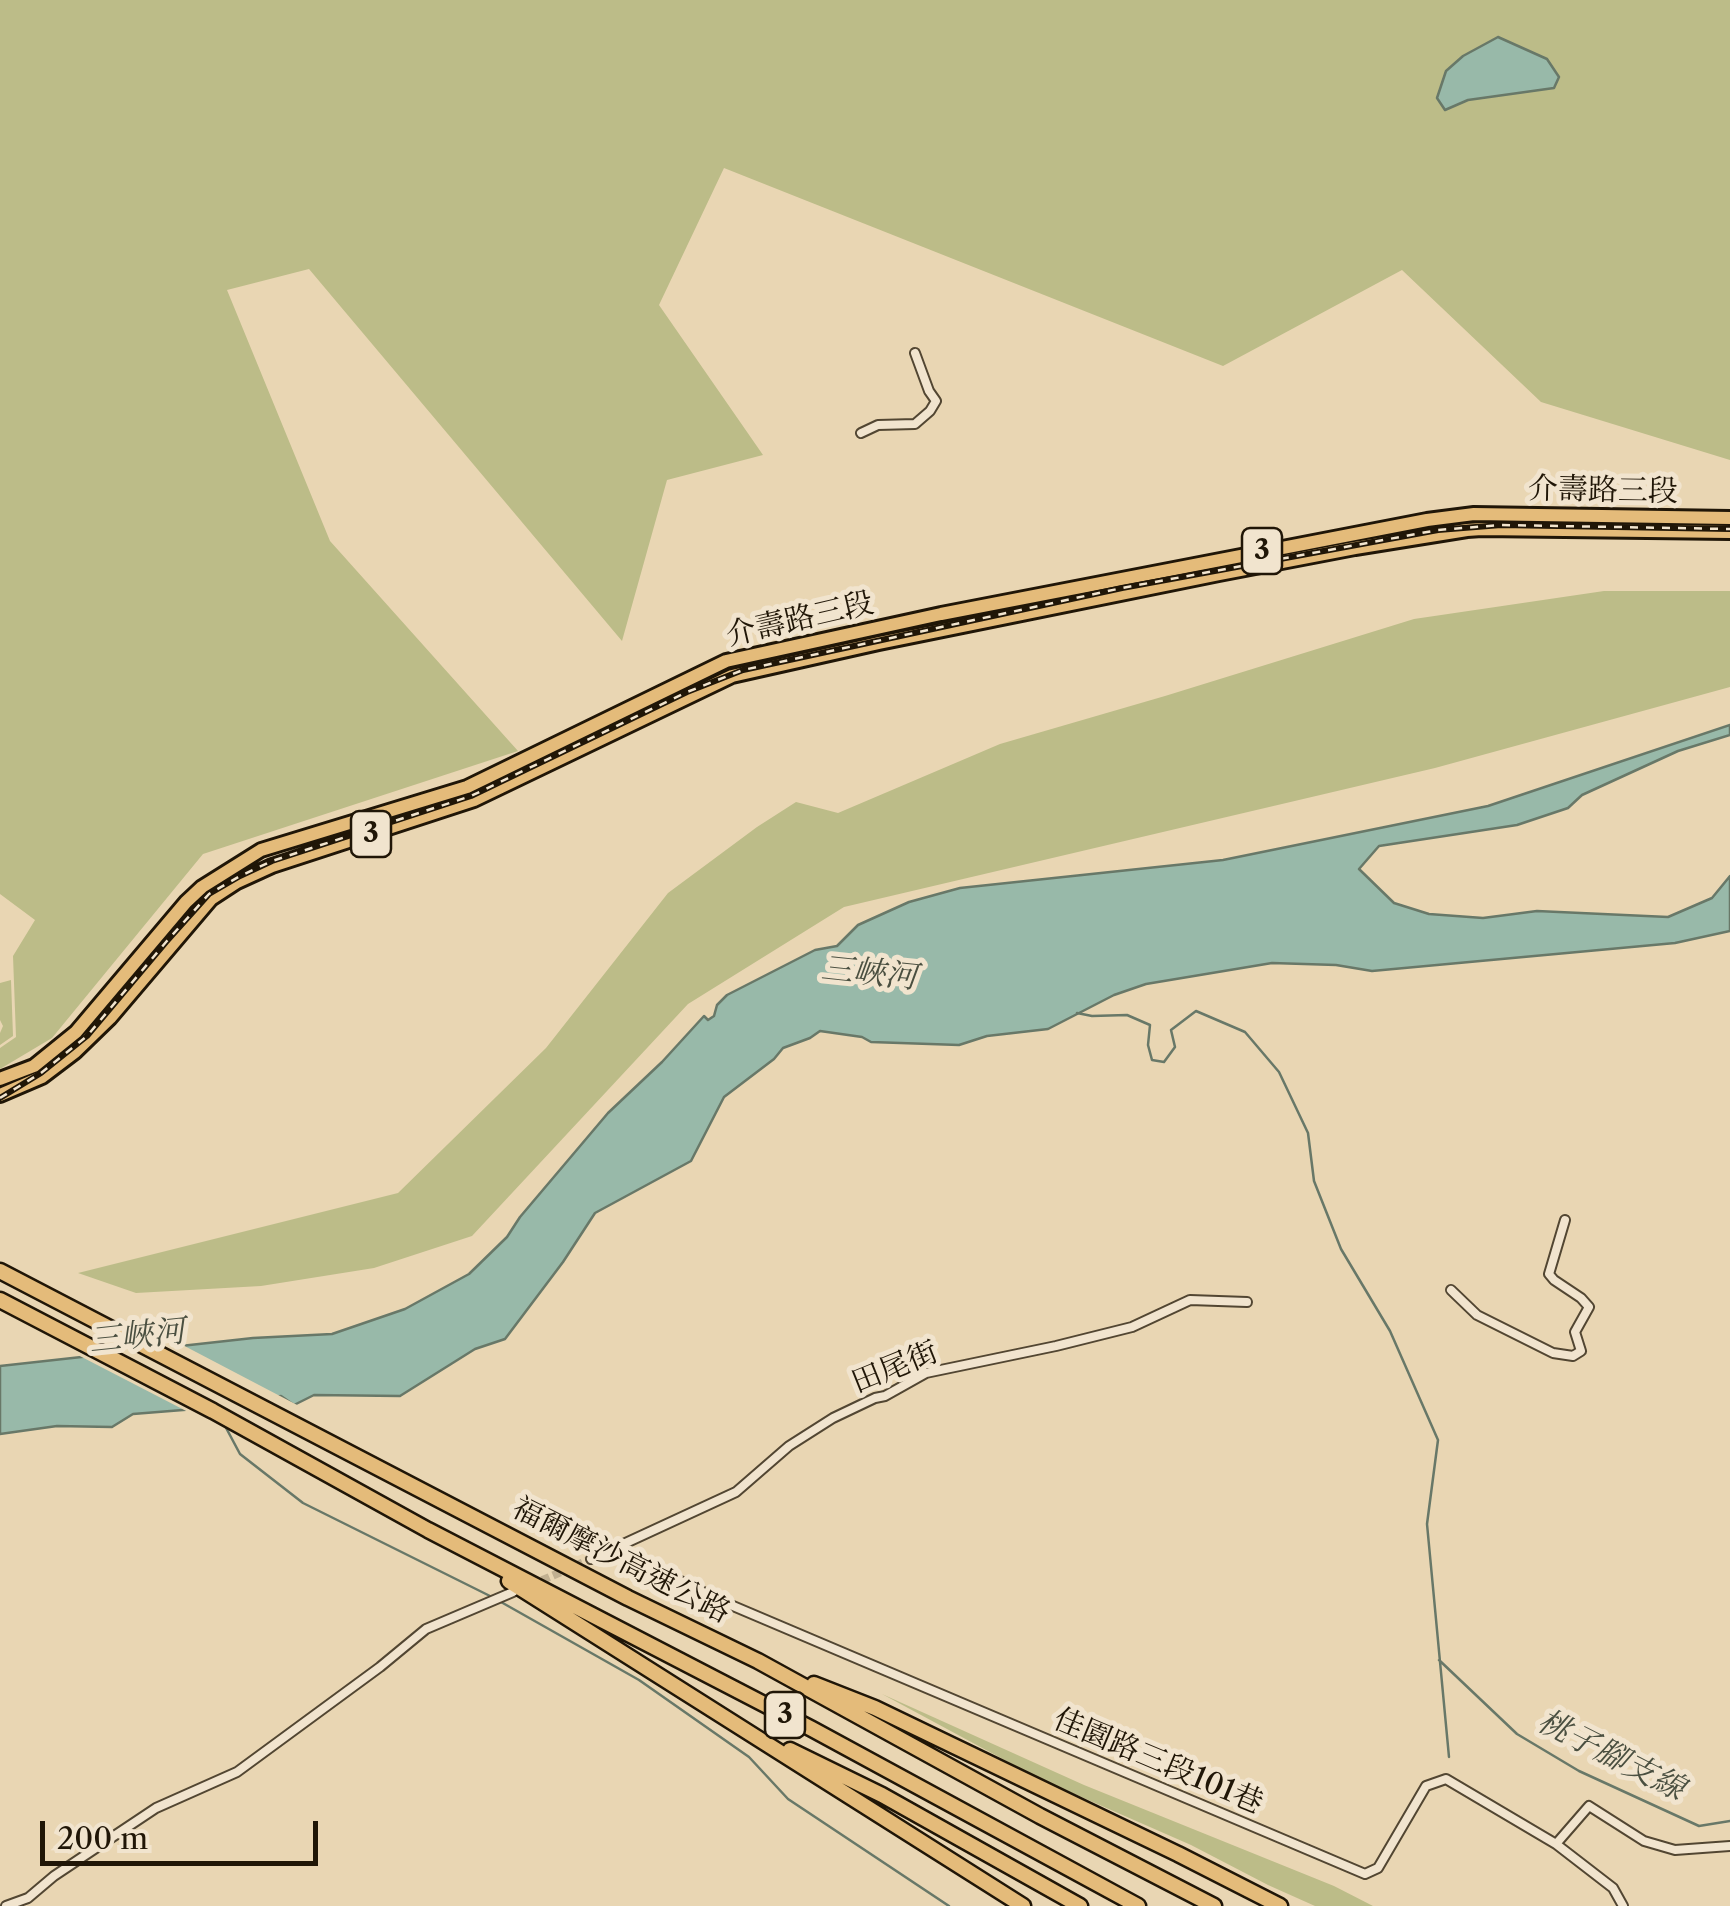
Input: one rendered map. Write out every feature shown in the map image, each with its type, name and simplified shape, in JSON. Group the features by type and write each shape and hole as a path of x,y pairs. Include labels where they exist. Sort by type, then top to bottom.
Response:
{"highway":[{"name":"福爾摩沙高速公路","path":"0,1270 358,1459 758,1661 1214,1906"},
{"name":"福爾摩沙高速公路","path":"0,1300 428,1530 812,1729 1138,1906"},
{"path":"428,1530 1023,1906"},
{"path":"758,1661 875,1708 1280,1906"},
{"path":"714,1711 882,1795 1080,1906"},
{"path":"1231,1880 1296,1906"}],"main road":[{"name":"介壽路三段","path":"0,1080 34,1066 76,1032 186,902 202,887 262,850 467,787 726,662 923,617 1427,520 1474,514 1730,518"},
{"name":"介壽路三段","path":"0,1095 42,1076 75,1052 110,1018 211,899 237,882 272,866 474,800 732,676 1219,574 1467,530 1730,532"}],"street":[{"path":"860,433 878,425 914,424 930,411 936,401 914,354"},
{"path":"1451,1290 1477,1316 1553,1353 1573,1356 1581,1351 1575,1332 1588,1307 1549,1274 1565,1220"},
{"name":"田尾街","path":"591,1559 736,1492 804,1436 926,1373 1132,1326 1190,1300 1247,1302"},
{"name":"佳園路三段101巷","path":"614,1550 726,1603 1365,1874 1378,1868 1426,1786 1446,1779 1556,1844 1612,1888 1623,1906"},
{"path":"6,1906 28,1898 54,1876 156,1808 238,1772 426,1628 513,1592"},
{"path":"1556,1844 1589,1806 1644,1841 1675,1850 1730,1846"}],"green space":[{"path":"0,0 1730,0 1730,460 1541,402 1402,270 1223,366 724,168 659,305 763,455 667,480 622,641 309,269 227,290 330,541 518,751 203,854 52,1038 0,1069 0,1048 16,1037 13,956 35,920 0,894"},
{"path":"1604,591 1730,591 1730,687 1435,768 844,907 688,1004 472,1236 374,1268 261,1286 136,1293 78,1273 398,1193 546,1048 668,893 796,802 838,813 1000,744 1414,619"},
{"path":"11,980 13,1036 0,1045 0,983"},
{"path":"882,1694 1084,1785 1334,1886 1373,1906 1315,1906 1191,1845 1038,1778"}],"water":[{"path":"1498,37 1547,59 1559,77 1554,88 1468,100 1445,110 1437,98 1446,71 1463,56"},
{"name":"三峽河","path":"1730,725 1730,735 1678,751 1582,795 1568,808 1517,825 1379,846 1359,869 1394,903 1429,914 1483,918 1537,911 1668,917 1712,898 1730,876 1730,931 1675,943 1372,971 1336,965 1272,963 1146,984 1114,995 1048,1029 987,1036 959,1045 871,1042 820,1031 783,1048 724,1097 691,1161 595,1213 505,1339 475,1349 400,1396 314,1395 294,1405 281,1396 208,1408 133,1414 112,1427 57,1426 0,1434 0,1366 253,1338 332,1334 405,1309 469,1274 507,1237 608,1113 704,1016 708,1020 714,1016 717,1005 727,995 815,950 837,946 858,925 909,902 960,888 1223,860 1488,806"}],"pier":[{"path":"175,1341 301,1407 292,1410 280,1401 192,1414 74,1353"}],"waterway":[{"path":"1077,1013 1127,1015 1150,1025 1148,1045 1152,1060 1164,1062 1175,1047 1171,1030 1196,1011 1245,1032 1279,1072 1308,1133 1314,1181 1341,1249 1390,1331 1438,1440 1427,1524 1449,1757"},
{"path":"224,1424 240,1454 303,1503 494,1598"},
{"path":"501,1602 639,1680 749,1757 788,1799 949,1906"},
{"name":"桃子腳支線","path":"1439,1660 1517,1734 1579,1771 1699,1826 1730,1821"}],"tunnel":[{"path":"531,1585 591,1559"}],"railway":[{"path":"0,1098 41,1073 87,1036 209,894 240,876 272,861 471,796 687,692 743,670 1122,588 1438,530 1501,525 1730,529"}]}
